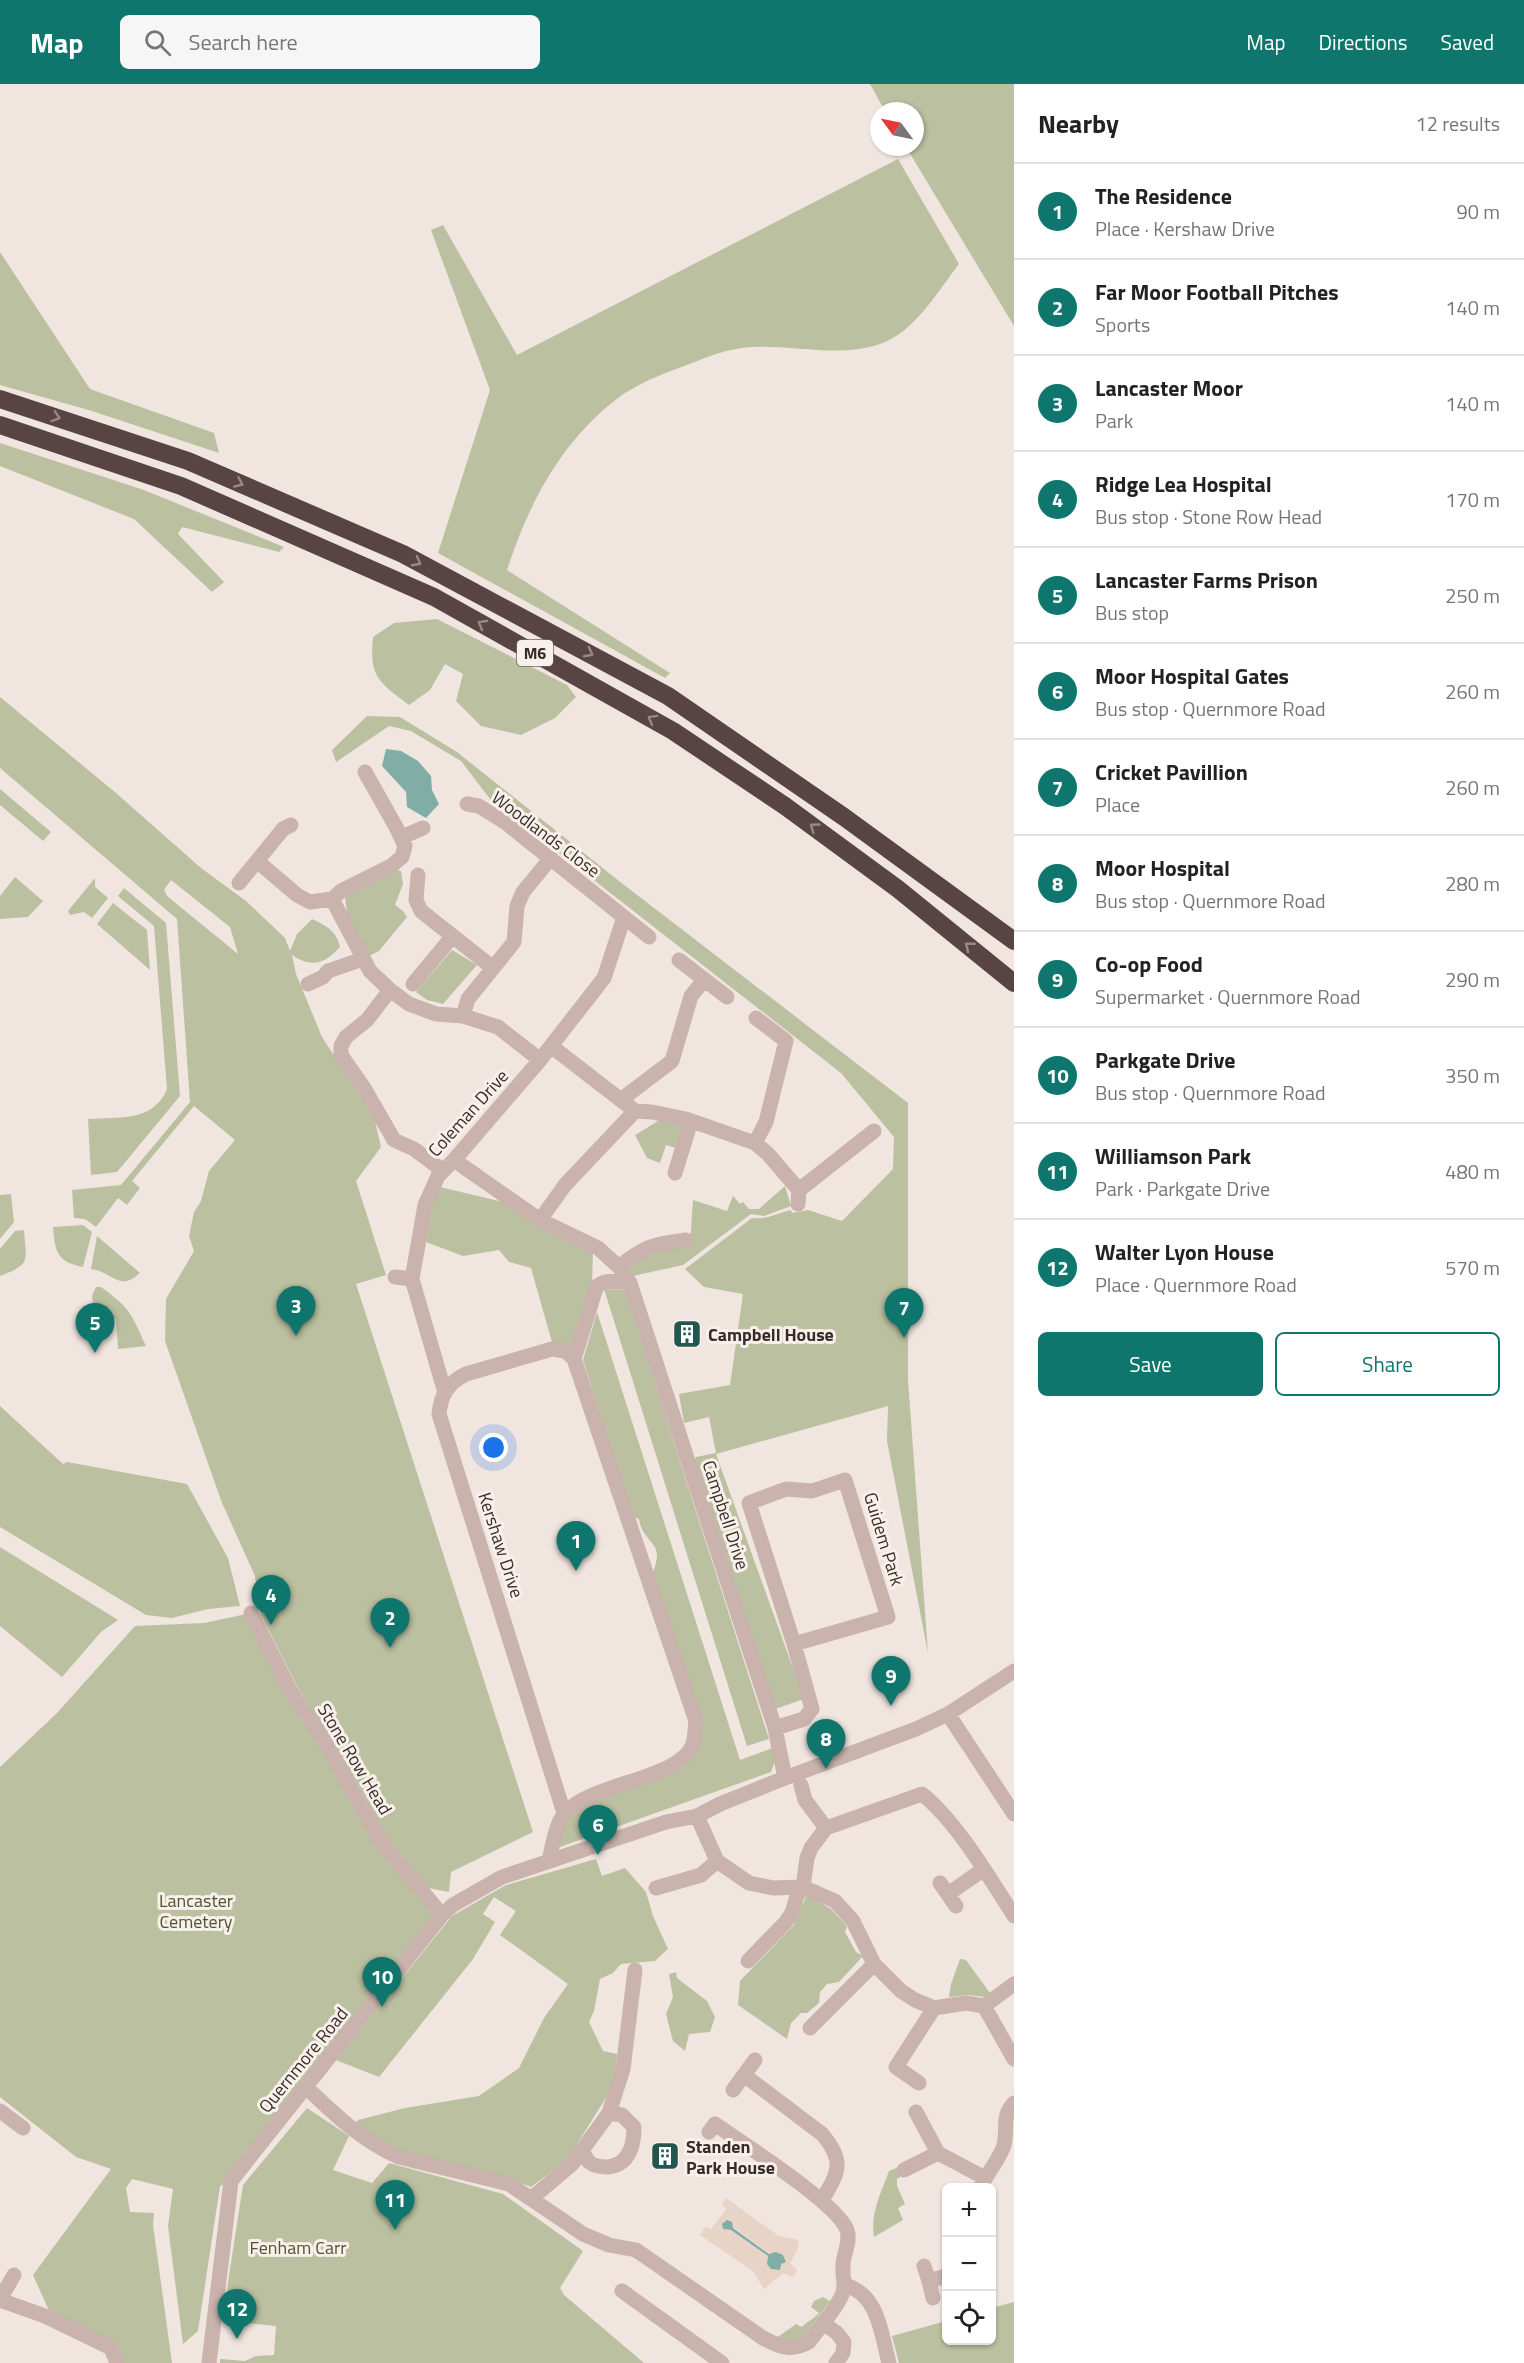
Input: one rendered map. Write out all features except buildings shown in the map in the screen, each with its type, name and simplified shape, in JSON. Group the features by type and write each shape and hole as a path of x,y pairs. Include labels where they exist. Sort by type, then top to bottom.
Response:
{"highway":[{"name":"M6","path":"0,399 188,461 403,554 668,696 844,817 1014,941"},
{"name":"M6","path":"0,425 181,486 434,597 673,731 786,806 898,889 1014,983"}],"street":[{"path":"257,861 297,895 310,902 332,899 341,891 391,866 402,857 405,846 402,837 365,772"},
{"name":"Woodlands Close","path":"467,804 479,806 550,858 624,917"},
{"path":"240,883 283,829 291,825"},
{"path":"402,837 423,828"},
{"path":"463,1016 468,999 514,942 517,906 523,892 550,858"},
{"path":"418,875 418,907 452,937 493,968"},
{"path":"332,899 370,971 390,990 410,1004 436,1014 463,1016 498,1027 540,1060"},
{"path":"624,917 649,937"},
{"name":"Coleman Drive","path":"445,1393 412,1279 417,1262 425,1205 448,1165 540,1060 603,978 624,917"},
{"path":"413,984 452,937"},
{"path":"308,984 323,977 328,971 363,958"},
{"path":"679,960 727,997"},
{"path":"622,1100 672,1061 691,996 704,980"},
{"name":"Campbell Drive","path":"390,990 367,1020 346,1037 341,1046 341,1055 364,1088 394,1140 448,1165 540,1220 598,1248 619,1267 630,1282 775,1728 785,1779"},
{"path":"755,1143 766,1122 786,1041 756,1018"},
{"path":"551,1046 635,1111 652,1112 691,1121 755,1143 768,1154 799,1197 874,1131"},
{"path":"540,1220 565,1185 635,1111"},
{"path":"610,1136 652,1112"},
{"path":"675,1173 691,1121"},
{"path":"619,1267 639,1251 655,1244 686,1240"},
{"path":"395,1277 412,1279"},
{"path":"574,1359 596,1288 600,1283 607,1281 630,1282"},
{"path":"445,1393 452,1381 466,1374 552,1348 565,1351 574,1359 696,1721 693,1746 677,1764 588,1797 564,1813 549,1861"},
{"name":"Kershaw Drive","path":"445,1393 439,1414 564,1813"},
{"name":"Guidem Park","path":"775,1728 804,1719 812,1709 749,1503 786,1489 812,1491 845,1480 888,1617 794,1644"},
{"name":"Stone Row Head","path":"250,1613 290,1690 327,1746 382,1843 442,1915"},
{"name":"Quernmore Road","path":"209,2363 231,2181 442,1915 453,1905 502,1877 666,1822 697,1816 720,1804 916,1730 948,1714 1014,1671"},
{"path":"948,1714 1014,1814"},
{"path":"801,1785 805,1800 826,1828"},
{"path":"748,1961 785,1923 803,1887 807,1858 811,1848 826,1828 922,1794 944,1815 984,1869 1014,1916"},
{"path":"697,1816 717,1861 749,1883 773,1888 803,1887 835,1900 853,1921 874,1964 901,1991 915,2000 934,2008 966,2003 984,2006 1014,1984"},
{"path":"656,1888 701,1875 717,1861"},
{"path":"948,1894 984,1869"},
{"path":"810,2028 874,1964"},
{"path":"532,2198 572,2164 609,2113 623,2069 635,1970"},
{"path":"984,2006 1014,2060"},
{"path":"919,2083 896,2067 934,2008"},
{"path":"733,2090 755,2060"},
{"path":"744,2075 822,2134 831,2145 837,2157 837,2170 822,2200"},
{"path":"306,2087 347,2126 388,2152 509,2184 583,2234 609,2246 636,2250 763,2338 783,2349 793,2349 809,2342 841,2298 846,2285 843,2265 849,2242 847,2231 842,2220 822,2200 715,2124 709,2132"},
{"path":"916,2112 939,2153 982,2182 1004,2145 1006,2115 1014,2103"},
{"path":"581,2150 589,2162 603,2167 615,2166 628,2157 634,2141 634,2127 622,2115 609,2113"},
{"path":"1,2115 24,2128"},
{"path":"904,2170 939,2153"},
{"path":"924,2266 933,2298"},
{"path":"14,2275 0,2300 45,2316 111,2348 117,2363"},
{"path":"929,2281 942,2277"},
{"path":"846,2285 866,2297 874,2308 889,2363"},
{"path":"622,2291 722,2363"},
{"path":"823,2323 837,2333 844,2342 843,2353 836,2363"}],"green space":[{"path":"870,84 1014,84 1014,326 911,156 924,156 924,102 880,102"},
{"path":"898,159 959,264 915,321 893,338 865,348 833,351 769,347 735,349 701,359 636,386 608,406 574,441 546,481 524,524 507,570 670,673 665,678 438,553 490,390 431,230 443,225 517,355"},
{"path":"0,252 90,389 214,433 219,453 92,411 0,385"},
{"path":"0,443 144,490 284,547 279,552 182,527 178,534 224,582 212,592 134,519 0,466"},
{"path":"437,619 567,685 576,697 555,718 521,735 481,726 456,701 463,674 445,664 430,690 409,705 378,678 373,662 373,637 394,623"},
{"path":"0,697 116,793 201,868 246,901 285,938 290,951 297,934 312,919 330,929 338,941 340,947 329,957 318,962 305,962 292,955 296,974 322,1037 374,1117 381,1147 356,1181 386,1275 356,1284 533,1832 451,1872 449,1892 423,1887 384,1834 359,1787 297,1686 261,1615 255,1576 222,1503 165,1341 166,1299 194,1251 189,1236 194,1212 201,1201 209,1171 235,1140 194,1106 132,1181 140,1188 127,1205 118,1198 96,1227 85,1219 74,1218 72,1190 121,1185 190,1102 177,919 0,768","holes":["171,880 230,927 238,954 167,896 164,890"]},
{"path":"367,716 400,717 457,752 619,881 908,1103 908,1380 928,1653 887,1441 888,1406 716,1454 804,1699 775,1709 694,1462 696,1457 716,1453 709,1417 684,1423 679,1394 730,1385 743,1294 704,1287 685,1269 752,1218 767,1217 791,1210 792,1213 808,1210 842,1221 893,1169 894,1137 841,1073 490,799 461,761 411,731 389,726 336,762 332,750"},
{"path":"0,789 51,832 43,841 0,805"},
{"path":"385,867 401,871 403,884 395,905 407,917 379,951 369,956 347,913 345,897"},
{"path":"15,877 43,901 28,917 0,919 0,896"},
{"path":"95,878 95,887 108,898 92,918 84,912 70,915 68,911"},
{"path":"124,888 166,923 180,1096 117,1172 91,1175 88,1119 134,1116 153,1107 161,1100 167,1089 154,926 118,896"},
{"path":"113,903 147,930 150,970 97,924"},
{"path":"452,950 477,965 443,1004 427,1000 416,992"},
{"path":"663,1118 684,1125 676,1148 666,1145 660,1163 647,1158 635,1135"},
{"path":"785,1186 791,1206 764,1216 751,1214 683,1265 633,1276 625,1269 650,1252 690,1246 693,1200 727,1211 733,1196 749,1209 759,1209"},
{"path":"440,1187 503,1202 593,1250 592,1286 573,1349 552,1342 531,1268 509,1262 499,1250 463,1256 426,1242 433,1200"},
{"path":"11,1194 14,1222 0,1239 0,1195"},
{"path":"83,1225 92,1232 83,1267 68,1262 59,1254 53,1227"},
{"path":"24,1230 25,1260 18,1268 0,1276 0,1249 15,1231"},
{"path":"97,1236 140,1273 127,1281 122,1281 91,1269"},
{"path":"96,1287 101,1287 124,1306 133,1318 146,1346 118,1349 116,1319 95,1320 92,1296"},
{"path":"604,1289 625,1290 769,1739 747,1746"},
{"path":"597,1312 740,1760 773,1748 775,1761 771,1772 557,1848 568,1816 696,1748 653,1572 657,1554 641,1527 639,1519 633,1517 583,1360"},
{"path":"0,1406 63,1464 67,1462 187,1484 228,1558 240,1606 208,1609 172,1618 146,1615 0,1527"},
{"path":"0,1547 118,1620 101,1632 62,1677 0,1626"},
{"name":"Lancaster Cemetery","path":"251,1613 382,1843 442,1915 231,2181 220,2186 198,2331 183,2344 168,2226 173,2189 132,2179 126,2188 130,2212 154,2213 153,2225 172,2363 122,2363 51,2315 33,2275 111,2169 76,2157 0,2097 0,1767 57,1713 135,1626 204,1623"},
{"path":"596,1859 602,1876 625,1868 646,1892 653,1916 668,1949 655,1961 621,1964 613,1973 600,1979 594,2011 589,2022 603,2051 617,2054 615,2076 609,2093 567,2160 531,2187 497,2174 392,2150 354,2125 358,2120 405,2108 479,2096 519,2068 544,2018 568,1984 500,1935 516,1911 494,1897 483,1914 495,1922 473,1959 379,2077 336,2060 452,1916 506,1885"},
{"path":"807,1895 831,1909 847,1926 845,1932 856,1952 863,1956 839,1982 827,1984 820,1992 819,2003 807,2013 801,2013 791,2023 787,2039 738,2005 740,1981 793,1926"},
{"path":"960,1959 966,1960 990,1993 985,1997 969,1995 949,1997"},
{"path":"676,1972 677,1978 707,2001 715,2017 710,2032 689,2034 685,2051 673,2041 666,2014 673,1997 669,1974"},
{"name":"Fenham Carr","path":"307,2108 349,2136 333,2170 372,2183 389,2163 503,2194 583,2251 560,2288 564,2295 644,2363 220,2363 220,2359 245,2361 256,2356 274,2355 276,2326 225,2321 228,2282 243,2185"},
{"path":"899,2167 903,2175 897,2179 897,2186 905,2204 898,2208 903,2220 874,2237 875,2212 880,2195 889,2171"},
{"path":"823,2297 830,2301 802,2339 796,2341 775,2339 796,2324 802,2327 817,2315 819,2313 811,2307 814,2301"},
{"path":"1014,2302 1014,2363 899,2363 892,2336 942,2322 942,2345 996,2345 996,2307"}],"shaded area":[{"path":"726,2198 779,2236 799,2240 797,2251 790,2263 797,2270 793,2277 783,2273 764,2289 753,2271 700,2235 706,2226 711,2229 726,2209 722,2205","holes":["725,2221 770,2254 776,2252 785,2261 777,2270 771,2269 768,2257 731,2230 723,2229 722,2225"]}],"water":[{"path":"386,749 401,751 418,761 431,776 432,790 439,804 426,818 407,807 406,792 382,766"},
{"path":"727,2220 732,2222 733,2228 769,2254 776,2252 783,2255 786,2262 781,2264 780,2270 771,2269 767,2264 768,2256 731,2230 723,2229 722,2224"}],"place":[{"name":"Campbell House","path":"687,1334"},
{"name":"Lancaster Moor","path":"296,1336"},
{"name":"Cricket Pavillion","path":"904,1338"},
{"name":"Lancaster Farms Prison","path":"95,1353"},
{"name":"The Residence","path":"576,1571"},
{"name":"Ridge Lea Hospital","path":"271,1625"},
{"name":"Far Moor Football Pitches","path":"390,1648"},
{"name":"Co-op Food","path":"891,1706"},
{"name":"Moor Hospital","path":"826,1769"},
{"name":"Moor Hospital Gates","path":"598,1855"},
{"name":"Parkgate Drive","path":"382,2007"},
{"name":"Standen Park House","path":"665,2156"},
{"name":"Williamson Park","path":"395,2230"},
{"name":"Walter Lyon House","path":"237,2339"}]}
